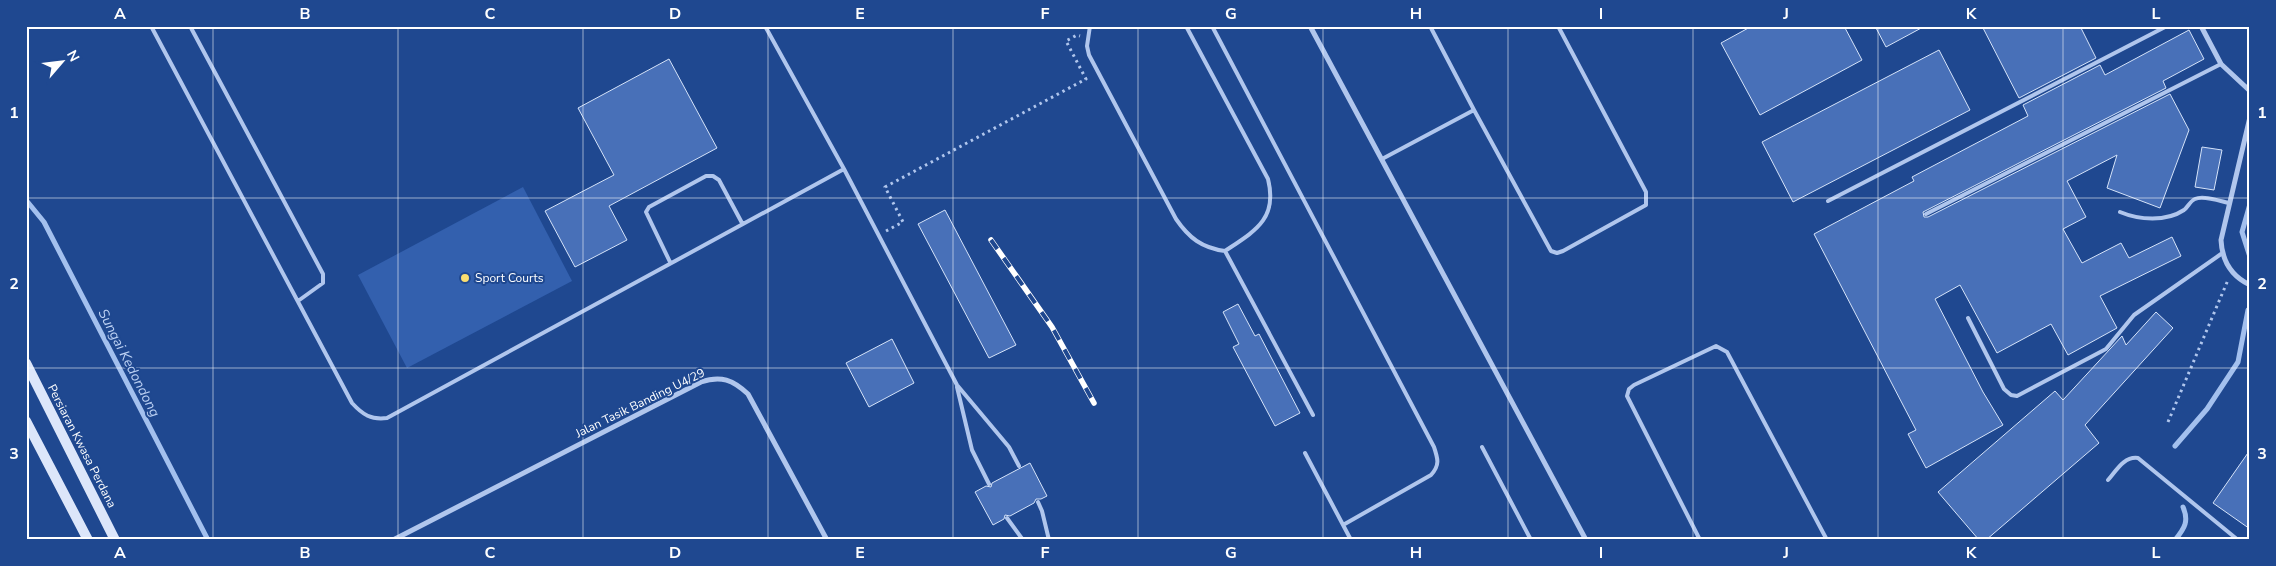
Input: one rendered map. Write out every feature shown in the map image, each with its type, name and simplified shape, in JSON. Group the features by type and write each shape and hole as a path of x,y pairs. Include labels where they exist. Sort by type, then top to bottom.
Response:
{"main road":[{"name":"Persiaran Kwasa Perdana","path":"26,363 115,540"},
{"path":"26,421 88,540"}],"street":[{"path":"1310,26 1586,540"},
{"path":"2201,26 2221,64 2250,91"},
{"path":"2250,117 2221,240 2221,254 2231,273 2250,285"},
{"name":"Jalan Tasik Banding U4/29","path":"393,540 701,382 715,377 727,379 748,394 827,540"}],"lane":[{"path":"151,26 352,403 360,412 378,419 387,418 670,262 844,169"},
{"path":"190,26 324,274 323,284 298,301"},
{"path":"765,26 844,169 957,385 1009,447 1019,466"},
{"path":"1090,26 1087,46 1089,55 1176,219 1184,230 1202,245 1225,251 1313,414"},
{"path":"1186,26 1268,179 1272,196 1269,210 1263,222 1225,251"},
{"path":"1212,26 1430,438 1438,460 1437,468 1431,476 1342,525"},
{"path":"1430,26 1550,251 1564,252 1646,204 1648,198 1558,26"},
{"path":"1828,201 2167,26"},
{"path":"1926,214 2221,64"},
{"path":"1382,159 1474,110"},
{"path":"670,262 646,212 649,207 706,176 713,176 719,180 742,223"},
{"path":"2120,212 2148,219 2167,217 2184,210 2194,199 2230,202"},
{"path":"1968,318 2004,389 2007,393 2016,396 2106,349 2134,316 2221,254"},
{"path":"1700,540 1627,396 1629,389 1634,385 1716,346 1727,352 1828,540"},
{"path":"957,385 972,450 989,484"},
{"path":"1482,447 1531,540"},
{"path":"1305,453 1350,540"},
{"path":"2108,480 2124,462 2133,457 2138,458 2238,540"},
{"path":"1038,502 1049,540"},
{"path":"1007,518 1023,540"}],"path":[{"path":"878,235 903,222 885,187 1086,79 1066,41"},
{"path":"2168,422 2231,273"}],"shaded area":[{"name":"Sport Courts","path":"523,187 572,281 407,368 358,275"}],"building":[{"path":"1752,26 1844,26 1862,60 1760,115 1721,43"},
{"path":"1875,26 1925,26 1886,47"},
{"path":"1982,26 2080,26 2096,58 2019,98"},
{"path":"2189,30 2204,59 2163,81 2166,88 1923,212 1924,217 1928,217 2170,94 2189,130 2160,208 2107,188 2117,155 2067,181 2086,217 2063,229 2082,263 2121,243 2129,258 2172,237 2181,256 2100,296 2117,328 2068,355 2051,324 1997,353 1960,285 1935,299 1983,392 2003,425 1926,468 1908,434 1916,430 1814,234 1914,181 1912,177 2028,116 2023,105 2100,65 2105,75"},
{"path":"1939,50 1970,110 1793,202 1762,142"},
{"path":"669,59 717,148 609,206 627,240 575,267 545,211 614,175 578,108"},
{"path":"2202,147 2222,150 2214,190 2195,187"},
{"path":"945,210 1016,345 989,358 918,224"},
{"path":"1238,304 1255,336 1259,334 1300,413 1275,426 1233,347 1239,344 1223,312"},
{"path":"2156,312 2173,328 2085,425 2099,443 1986,540 1979,540 1938,492 2055,391 2063,400 2122,336 2126,345"},
{"path":"892,339 914,383 869,407 846,363"},
{"path":"2250,450 2250,529 2213,503"},
{"path":"1030,463 1047,496 1036,499 1034,503 1010,516 1005,515 1004,519 993,525 975,492 986,486 991,487 992,483"}],"waterway":[{"name":"Sungai Kedondong","path":"26,200 44,222 208,540"},
{"path":"2250,204 2242,232 2250,257"},
{"path":"2175,446 2207,409 2238,362 2248,310"},
{"path":"2175,540 2186,520 2183,507"}],"railway":[{"path":"991,240 1052,327 1094,403"}],"place":[{"name":"Sport Courts","path":"465,278"}]}
